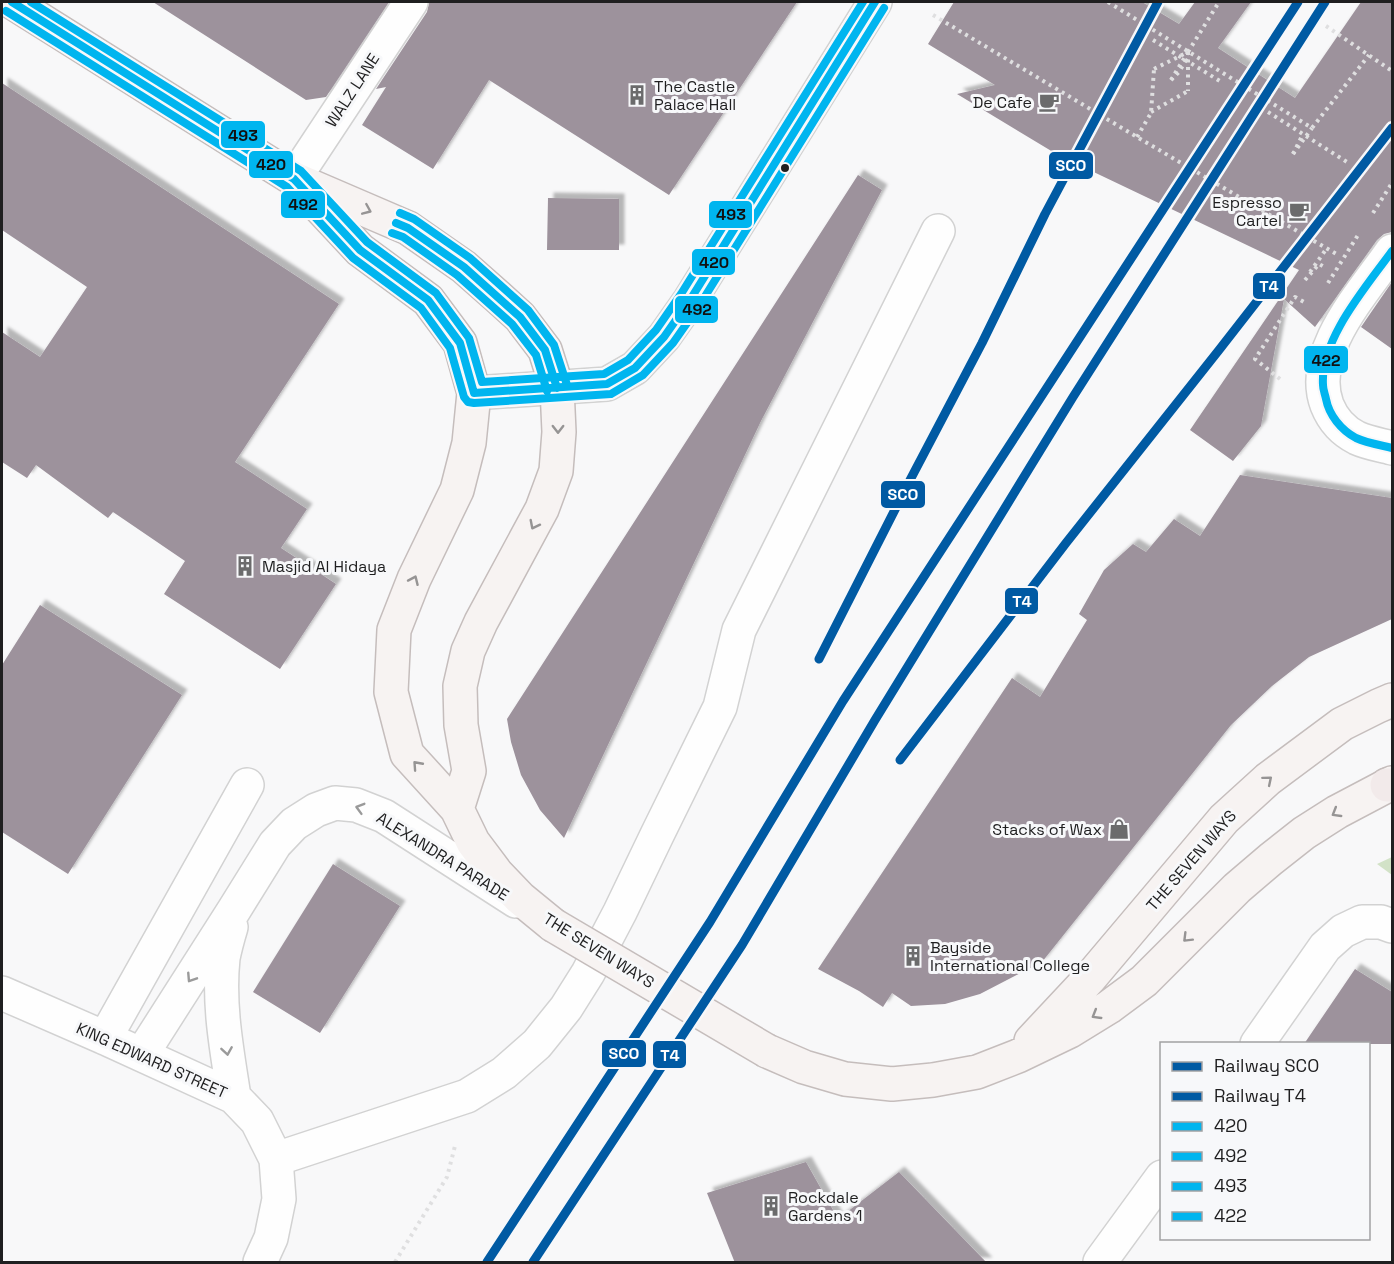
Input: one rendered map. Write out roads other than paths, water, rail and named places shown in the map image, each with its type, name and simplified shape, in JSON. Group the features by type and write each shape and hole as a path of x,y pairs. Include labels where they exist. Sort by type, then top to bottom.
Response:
{"main road":[{"path":"12,2 294,179 408,228 464,267 520,317 545,350 557,388 559,432 556,471 542,509 497,591 468,651 460,686 461,725 469,771 457,809"},
{"path":"294,179 360,250 428,300 460,343 474,393"},
{"name":"THE SEVEN WAYS","path":"474,393 469,443 457,490 414,579 394,630 391,692 407,754 457,809 473,842 497,874 520,898 553,925 767,1051 804,1067 845,1079 892,1084 933,1080 977,1072 1018,1056 1070,1031 1109,1007 1144,981 1237,888 1304,833 1391,784"},
{"name":"THE SEVEN WAYS","path":"1018,1056 1089,979 1224,819 1268,779 1342,724 1377,705 1392,700"}],"street":[{"name":"WALZ LANE","path":"294,179 411,2"},
{"path":"474,393 607,384 635,368 664,337 690,300 875,2"},
{"path":"260,1263 271,1238 279,1199 276,1159 467,1096 504,1073 537,1044 566,1008 588,973 620,912 720,707 739,630 938,231"},
{"path":"1392,251 1345,317 1332,340 1325,361 1323,377 1324,398 1330,414 1340,427 1358,438 1392,448"},
{"path":"105,1038 247,785"},
{"name":"ALEXANDRA PARADE","path":"142,1054 275,844 294,824 316,810 335,803 356,805 384,816 553,925"},
{"name":"ALEXANDRA PARADE","path":"234,910 224,957 221,993 234,1097"},
{"path":"1258,1042 1325,947 1342,931 1362,922 1381,922 1392,926"},
{"name":"KING EDWARD STREET","path":"2,993 234,1097 257,1121 276,1159"},
{"path":"1100,1263 1160,1178"}],"rail line":[{"name":"SCO","path":"819,659 982,343 1045,214 1158,2"},
{"name":"SCO","path":"487,1262 710,922 843,701 1298,2"},
{"name":"T4","path":"533,1262 742,945 875,720 1073,397 1325,2"},
{"name":"T4","path":"900,760 1066,543 1392,128"}],"place":[{"name":"The Castle Palace Hall","path":"637,95"},
{"name":"De Cafe","path":"1049,102"},
{"name":"Espresso Cartel","path":"1299,211"},
{"name":"Masjid Al Hidaya","path":"245,566"},
{"name":"Stacks of Wax","path":"1119,829"},
{"name":"Bayside International College","path":"913,956"},
{"name":"Rockdale Gardens 1","path":"771,1206"}]}
